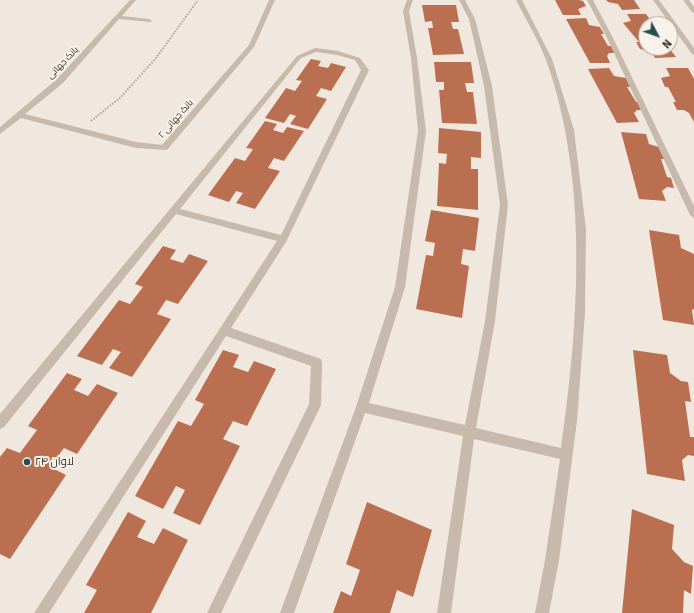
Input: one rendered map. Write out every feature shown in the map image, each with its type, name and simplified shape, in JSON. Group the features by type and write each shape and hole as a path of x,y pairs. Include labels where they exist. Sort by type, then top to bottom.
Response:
{"street":[{"name":"بانک جهانی","path":"0,131 60,81 133,0"},
{"name":"بانک جهانی ۲","path":"19,115 136,145 164,148 252,46 272,0"},
{"path":"287,613 362,407 400,287 422,131 414,58 406,11 410,0"},
{"path":"444,613 469,432 490,321 504,205 488,86 472,19 462,0"},
{"path":"519,0 549,59 570,130 580,222 580,312 571,421 552,560 542,613"},
{"path":"590,0 610,38 694,215"},
{"path":"656,0 694,53"},
{"path":"686,0 694,11"},
{"path":"118,17 150,21"},
{"path":"0,423 299,57 315,50 338,52 358,59 365,70 283,239 42,613"},
{"path":"173,210 283,239"},
{"path":"214,613 314,405 317,362 223,330"},
{"path":"362,407 567,455"}],"path":[{"path":"80,131 122,96 156,58 198,0"}],"building":[{"path":"555,0 579,0 583,1 586,6 578,9 581,15 563,15"},
{"path":"606,0 634,0 640,9 622,10 618,4 608,2"},
{"path":"422,5 456,5 459,22 451,22 453,29 458,29 464,54 433,55 428,28 433,28 432,21 425,22"},
{"path":"627,14 646,14 647,16 638,16 638,41 623,23 631,21"},
{"path":"586,18 589,25 600,27 604,34 601,34 608,46 611,46 615,53 609,53 607,56 610,63 590,63 566,19"},
{"path":"654,56 676,57 655,58"},
{"path":"311,59 321,61 318,66 328,68 331,63 346,67 331,91 321,88 316,96 327,99 308,129 290,124 296,116 290,114 284,123 265,118 286,88 295,91 302,81 296,80"},
{"path":"434,62 471,62 474,83 465,83 467,92 473,92 477,124 442,123 439,90 444,90 444,82 436,82"},
{"path":"609,68 614,76 626,78 630,87 627,87 636,102 639,102 644,110 637,110 634,113 639,122 617,123 588,69"},
{"path":"666,68 688,68 694,79 694,122 689,113 684,110 677,110 673,102 676,102 668,87 665,87 661,78 670,76"},
{"path":"265,121 277,124 273,130 283,133 287,127 304,131 284,161 274,158 268,168 280,171 255,209 236,203 243,193 236,191 229,202 208,195 235,158 245,161 253,149 246,148"},
{"path":"439,128 481,132 481,158 471,157 471,169 478,169 478,210 437,206 439,163 446,164 447,154 438,153"},
{"path":"621,132 646,134 649,144 662,148 665,159 661,159 667,177 671,178 674,188 667,187 662,191 666,201 639,199"},
{"path":"431,210 479,218 475,251 463,249 461,264 469,266 462,318 416,309 426,255 433,256 435,243 425,241"},
{"path":"649,230 679,235 681,248 694,254 694,309 692,310 694,325 663,320"},
{"path":"163,246 176,250 170,259 183,263 189,254 208,261 178,304 166,300 157,314 171,319 132,377 109,368 121,352 113,349 102,365 77,356 119,300 130,304 143,287 135,284"},
{"path":"223,350 239,355 233,367 248,372 254,361 276,369 247,426 233,421 223,439 240,446 200,525 173,513 185,490 176,486 163,509 135,496 178,421 191,426 204,404 195,400"},
{"path":"633,350 667,355 670,373 681,381 688,382 691,402 685,401 690,437 694,437 694,456 688,455 682,460 685,481 647,474"},
{"name":"لاوان ۲۴","path":"67,373 82,379 74,390 88,396 97,384 118,393 77,454 64,448 50,467 66,475 10,559 0,554 0,457 7,448 20,453 37,430 28,426"},
{"path":"367,502 432,530 413,597 397,590 390,613 333,613 341,591 351,596 360,570 346,564"},
{"path":"632,509 674,525 672,549 684,562 693,566 691,594 684,590 683,613 622,613"},
{"path":"128,512 146,521 137,537 154,544 163,528 188,540 151,613 84,613 97,590 86,585"}],"place":[{"name":"لاوان ۲۴","path":"27,462"}]}
